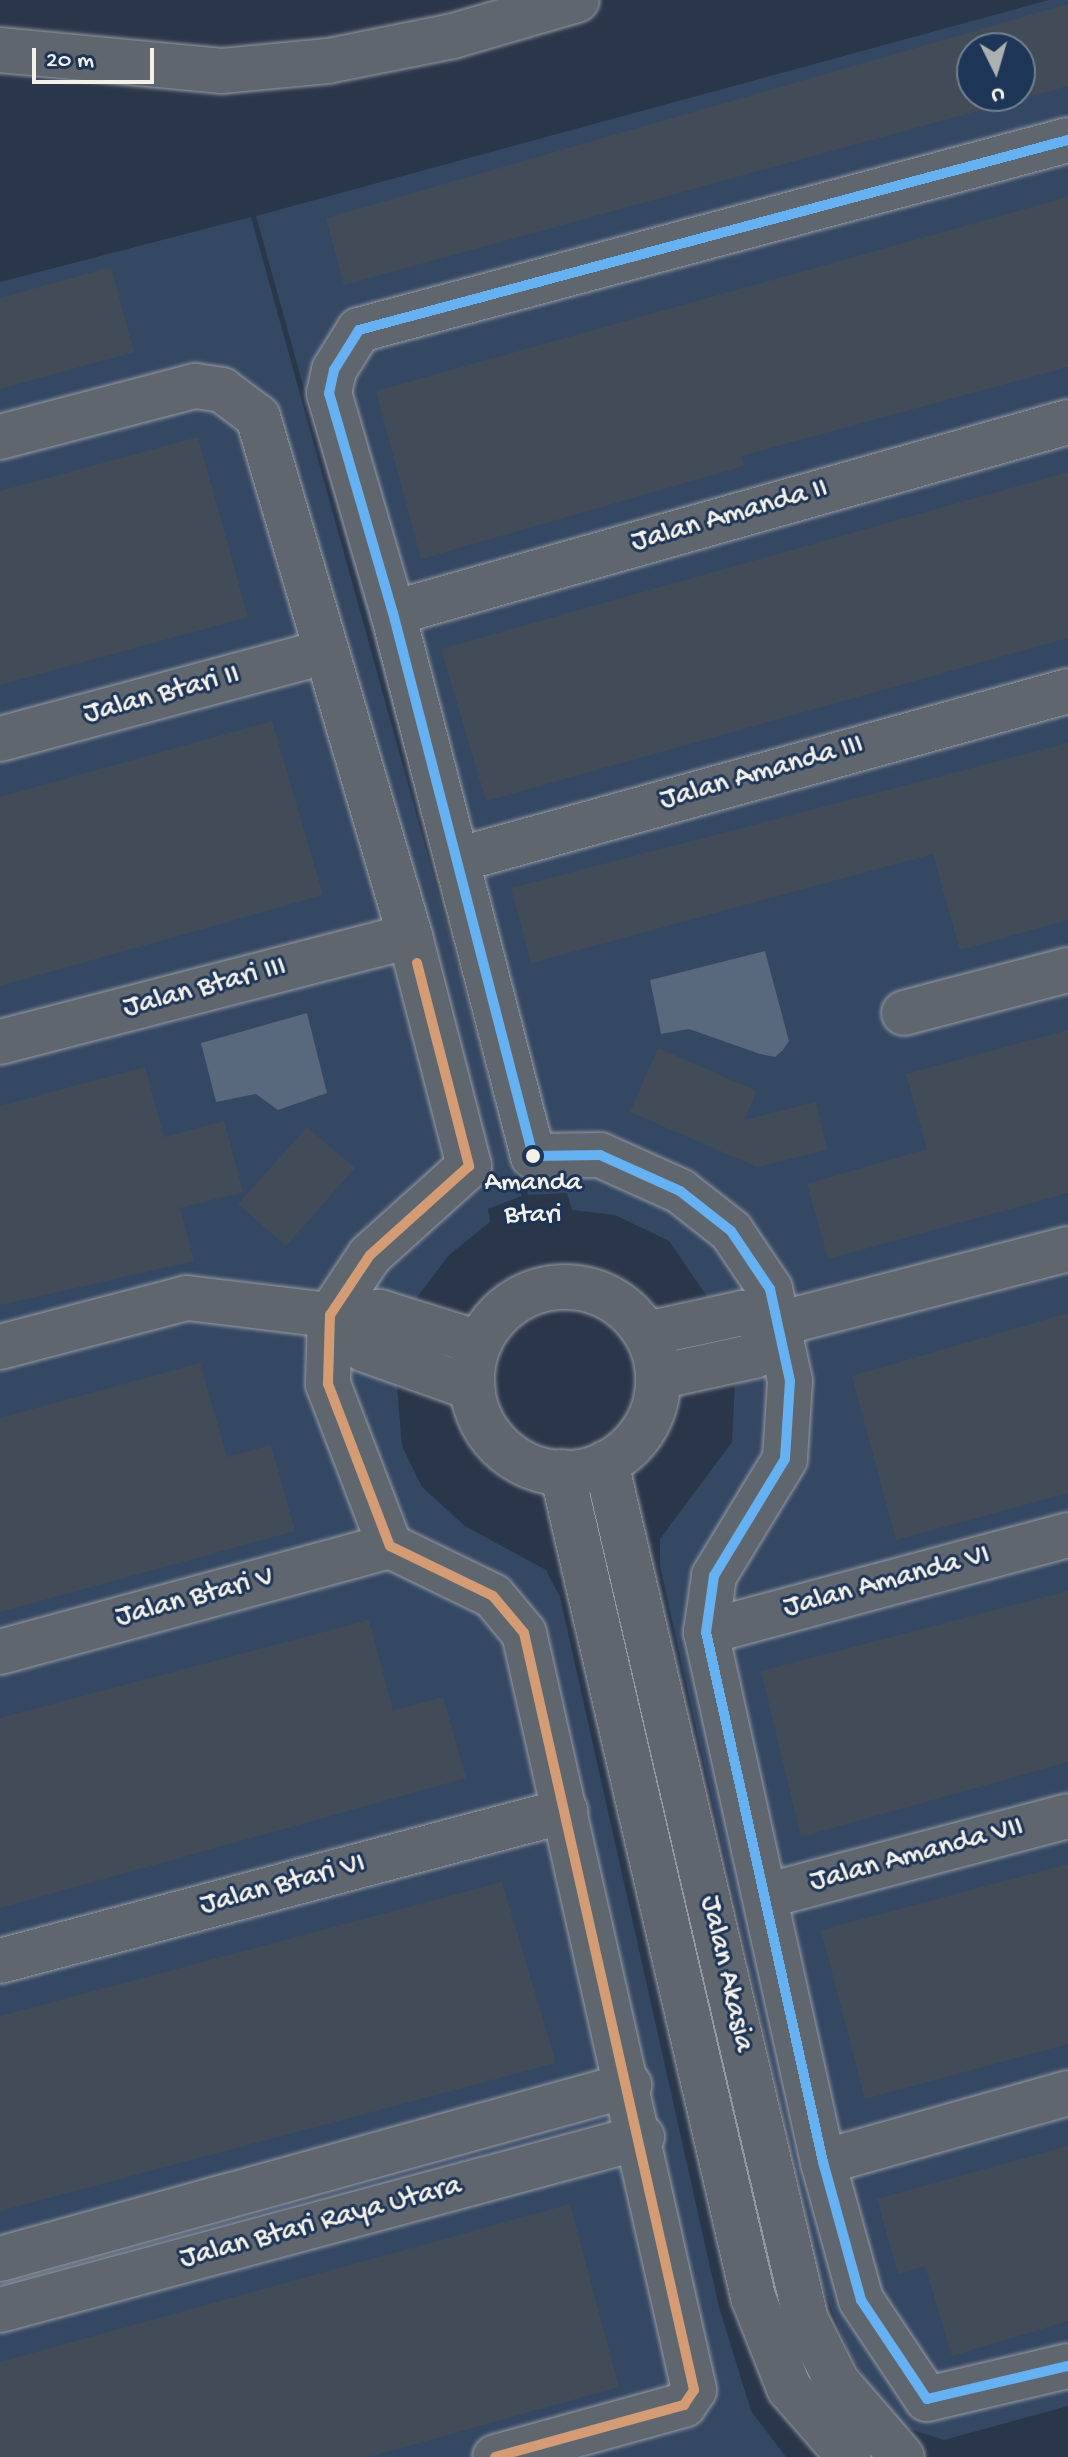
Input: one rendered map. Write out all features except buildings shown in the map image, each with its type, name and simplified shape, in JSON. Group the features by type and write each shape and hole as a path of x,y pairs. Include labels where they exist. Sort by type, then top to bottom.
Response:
{"street":[{"path":"0,50 222,71 328,61 437,39 577,0"},
{"path":"1068,140 359,330 334,370 329,393 393,613 533,1156 600,1155 680,1191 731,1231 770,1289 790,1381 785,1459 714,1576 706,1632 823,2162 861,2300 923,2397 941,2400 1068,2366"},
{"path":"0,437 195,386 222,390 258,417 324,652 410,936 469,1166 370,1255 330,1315 328,1384 390,1546 493,1596 524,1633 642,2137 692,2400 495,2457"},
{"name":"Jalan Amanda II","path":"393,613 1068,422"},
{"name":"Jalan Btari II","path":"0,739 324,652"},
{"name":"Jalan Amanda III","path":"457,860 1068,691"},
{"name":"Jalan Btari III","path":"0,1042 410,936"},
{"path":"904,1013 1068,970"},
{"path":"646,1334 743,1313 778,1324 1068,1249"},
{"path":"572,1287 615,1302 646,1334 658,1377 650,1418 639,1436 606,1463 562,1472 519,1460 501,1447 476,1409 472,1388 479,1343 506,1307 526,1295 572,1287"},
{"path":"0,1347 187,1298 330,1315 380,1312 479,1343"},
{"path":"330,1315 365,1350 472,1388"},
{"path":"658,1377 754,1356 778,1324"},
{"name":"Jalan Akasia","path":"606,1463 806,2320 837,2382 902,2457"},
{"name":"Jalan Akasia","path":"562,1472 753,2297 789,2388 849,2457"},
{"name":"Jalan Amanda VI","path":"706,1632 1068,1535"},
{"name":"Jalan Btari V","path":"0,1652 390,1546"},
{"name":"Jalan Btari VI","path":"0,1961 565,1811"},
{"name":"Jalan Amanda VII","path":"765,1896 1068,1816"},
{"name":"Jalan Btari Raya Utara","path":"0,2259 629,2085"},
{"path":"823,2162 1068,2093"},
{"name":"Jalan Btari Raya Utara","path":"0,2310 642,2137"}],"shaded area":[{"path":"1049,0 1068,0 1068,2406 944,2440 900,2426 878,2401 848,2351 818,2275 660,1566 660,1539 732,1442 736,1359 721,1317 669,1241 615,1215 572,1210 567,1193 528,1195 256,216"},
{"path":"251,217 522,1196 488,1209 490,1222 449,1255 418,1296 395,1361 402,1446 422,1487 465,1526 546,1570 560,1597 719,2307 751,2411 786,2457 0,2457 0,282"},
{"path":"765,951 789,1041 775,1057 689,1029 661,1034 650,980"},
{"path":"307,1013 327,1093 278,1110 256,1094 216,1102 201,1043"}],"transit line":[{"path":"1068,140 359,330 334,370 329,393 393,613 533,1156 600,1155 680,1191 731,1231 770,1289 790,1381 785,1459 714,1576 706,1632 823,2162 861,2300 927,2399 1068,2366"},
{"path":"417,963 469,1166 370,1255 330,1315 328,1384 390,1546 493,1596 524,1633 694,2390 684,2405 495,2457"}],"place":[{"name":"Amanda Btari","path":"533,1156"}]}
